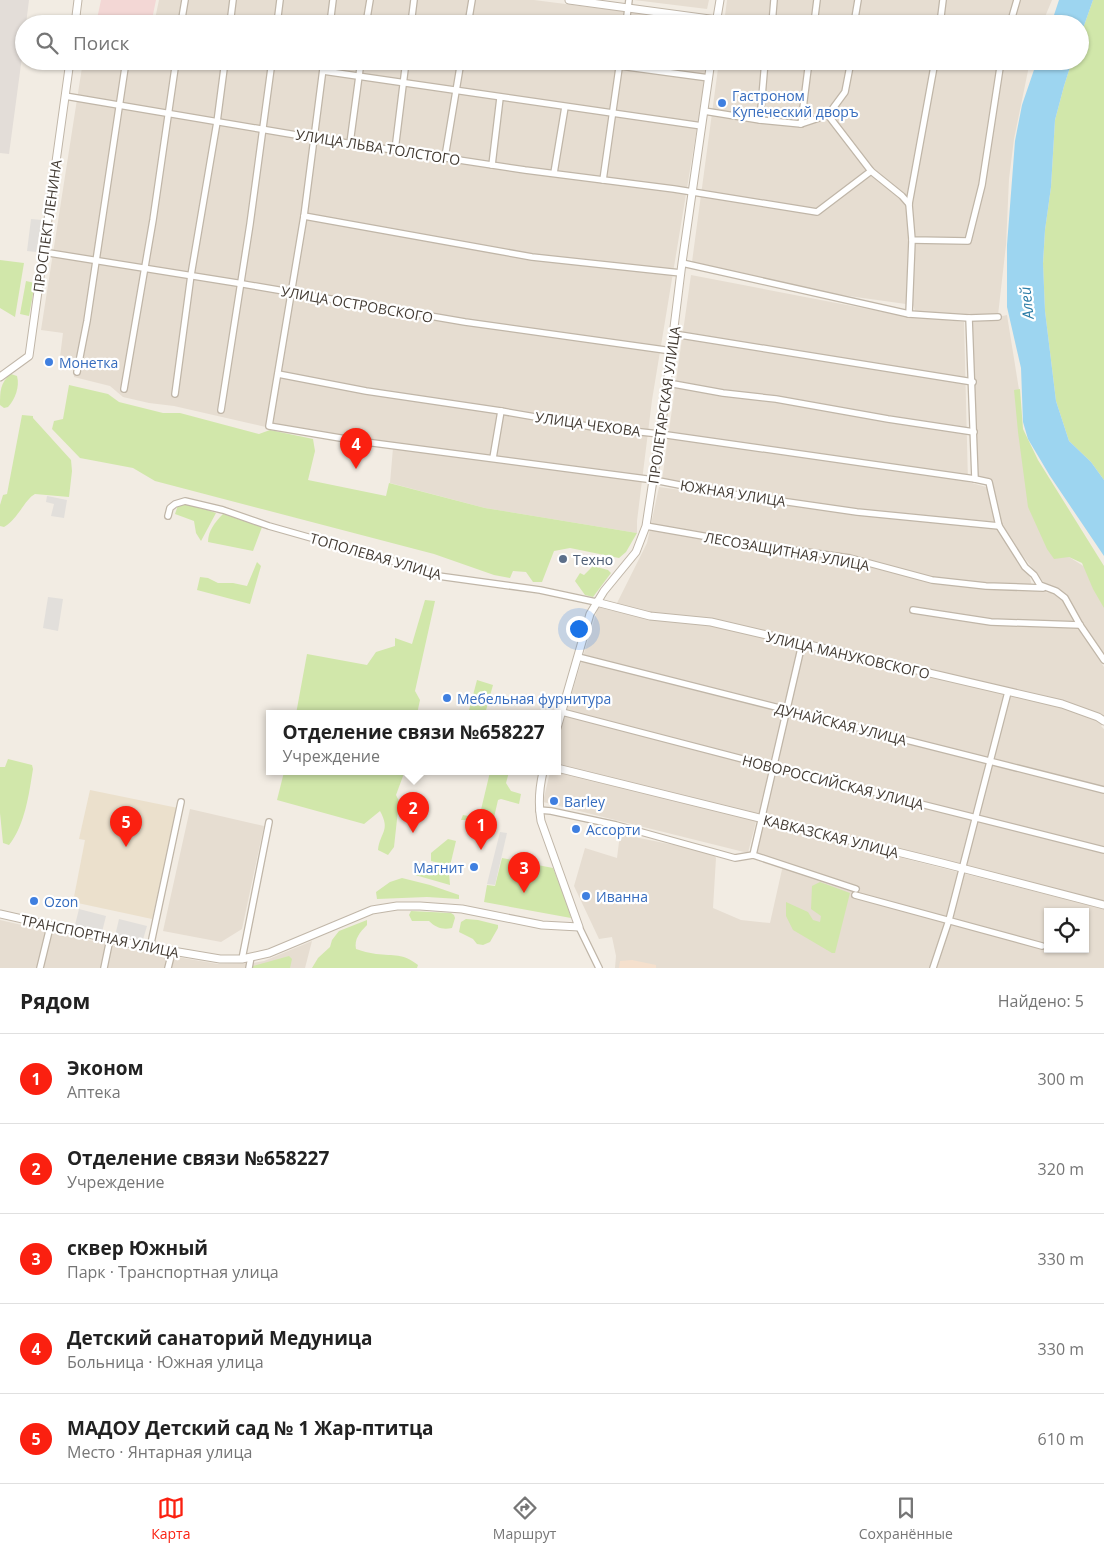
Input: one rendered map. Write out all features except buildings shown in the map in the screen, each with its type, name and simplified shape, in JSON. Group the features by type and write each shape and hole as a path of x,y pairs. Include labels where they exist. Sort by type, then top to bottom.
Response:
{"street":[{"path":"76,15 78,0"},
{"path":"183,15 185,0"},
{"path":"231,15 233,0"},
{"path":"278,15 280,0"},
{"path":"331,15 333,0"},
{"path":"368,15 370,0"},
{"path":"412,15 414,0"},
{"path":"470,15 472,0"},
{"path":"569,0 629,4 683,15"},
{"path":"718,15 720,0"},
{"path":"773,15 774,0"},
{"path":"815,15 817,0"},
{"path":"856,15 858,0"},
{"path":"941,15 943,0"},
{"path":"1013,15 1017,0"},
{"name":"ПРОСПЕКТ ЛЕНИНА","path":"0,377 28,356 69,70"},
{"path":"77,372 87,321 101,217 125,70"},
{"path":"124,389 145,268 175,70"},
{"path":"175,394 191,275 218,122 224,70"},
{"path":"221,410 271,70"},
{"path":"350,143 359,70"},
{"path":"395,150 405,70"},
{"path":"445,158 460,70"},
{"path":"603,180 619,70"},
{"path":"658,70 709,78"},
{"name":"ПРОЛЕТАРСКАЯ УЛИЦА","path":"561,715 590,614 596,602 636,552 646,526 668,383 682,263 710,70"},
{"path":"760,120 764,70"},
{"path":"801,124 808,70"},
{"path":"704,111 801,124 828,115 845,92 849,70"},
{"path":"909,314 912,240 909,204 933,70"},
{"path":"912,240 968,241 982,185 1000,70"},
{"path":"278,374 304,216 323,71 702,126"},
{"name":"УЛИЦА ЛЬВА ТОЛСТОГО","path":"65,96 314,138 554,174 674,189 817,212 871,171"},
{"path":"492,165 500,98"},
{"path":"554,174 565,107"},
{"path":"828,115 871,171 909,204"},
{"path":"304,216 532,257 681,273"},
{"name":"УЛИЦА ОСТРОВСКОГО","path":"43,252 240,283 465,322 672,351"},
{"path":"682,263 909,314 969,318 998,317"},
{"path":"969,318 976,479"},
{"path":"674,334 973,382"},
{"name":"УЛИЦА ЧЕХОВА","path":"278,374 366,391 593,427 660,434 976,479 989,482 999,526"},
{"name":"ЮЖНАЯ УЛИЦА","path":"278,374 269,426 367,442 654,480 705,490 857,512 999,526"},
{"path":"668,383 723,393 776,398 888,419 974,432"},
{"path":"493,458 501,411"},
{"name":"ТОПОЛЕВАЯ УЛИЦА","path":"168,516 170,508 185,501 223,510 269,526 396,562 431,575 540,590 596,602"},
{"name":"ЛЕСОЗАЩИТНАЯ УЛИЦА","path":"646,526 743,543 850,558 932,580 986,586 1047,588"},
{"path":"999,526 1040,585 1056,591 1065,598 1080,625 1104,660"},
{"name":"УЛИЦА МАНУКОВСКОГО","path":"596,602 650,616 711,622 1062,704 1101,719"},
{"path":"913,610 990,622 1080,625"},
{"path":"753,855 802,644"},
{"name":"ДУНАЙСКАЯ УЛИЦА","path":"578,657 1104,790"},
{"path":"933,968 949,920 1008,692"},
{"name":"НОВОРОССИЙСКАЯ УЛИЦА","path":"562,712 1104,850"},
{"name":"КАВКАЗСКАЯ УЛИЦА","path":"561,769 1104,905"},
{"path":"542,775 539,791 541,821 579,927 598,968"},
{"path":"150,948 182,802"},
{"path":"539,810 616,825 735,858 753,855 856,892 1042,946"},
{"path":"242,959 269,822"},
{"name":"ТРАНСПОРТНАЯ УЛИЦА","path":"0,914 50,927 150,948 220,959 242,959 269,953 372,910 397,906 462,909 542,925 579,927"},
{"path":"40,968 50,927"},
{"path":"104,968 110,939"},
{"path":"168,968 172,952"},
{"path":"249,968 251,957"}],"shaded area":[{"path":"0,0 29,0 27,15 15,15 15,70 20,70 9,154 0,153"},
{"path":"101,0 156,0 153,15 98,15"},
{"path":"159,0 534,0 651,15 156,15"},
{"path":"634,0 709,0 707,9"},
{"path":"727,0 1052,0 1046,15 725,15"},
{"path":"82,70 707,70 652,400 637,533 485,508 390,483 393,448 270,428 174,406 123,397 110,386 74,377 77,359 60,357 63,333 41,330"},
{"path":"718,70 1028,70 1014,139 1009,179 1006,245 998,315 916,314 913,305 827,293 692,262"},
{"path":"31,219 42,220 36,252 27,251"},
{"path":"691,275 894,314 964,322 968,482 990,488 989,482 975,479 969,318 1007,315 1020,396 1019,422 1061,552 1093,572 1104,595 1104,658 1075,609 1062,593 1045,584 996,522 865,510 662,480"},
{"path":"659,487 856,514 999,528 1029,574 1033,590 1051,593 1063,598 1072,619 1104,667 1104,723 1101,726 1104,729 1104,900 1094,902 758,814 748,853 543,802 549,775 561,775 561,729 598,607 613,611 647,543"},
{"path":"47,496 67,500 64,518 51,516 54,504 46,502"},
{"path":"48,597 63,599 58,631 43,628"},
{"path":"90,790 178,808 152,919 73,902 85,840 79,839"},
{"path":"190,809 264,826 242,929 221,942 163,931"},
{"path":"764,823 1104,909 1104,968 615,968 616,956 612,937 599,939 574,886 585,848 617,858 620,834 713,853 716,858 713,908 741,920 770,923 783,865 756,855"},
{"path":"500,832 507,833 495,885 487,884"},
{"path":"79,909 106,916 102,932 75,925"},
{"path":"119,919 147,926 142,943 115,936"},
{"path":"0,920 119,947 218,964 264,961 312,941 305,968 0,968"},
{"path":"632,960 656,965 656,968 619,968 620,961"}],"green space":[{"path":"1093,0 1104,0 1104,480 1091,462 1069,441 1056,401 1045,311 1043,264 1045,230 1051,187 1055,120 1069,70 1089,70 1088,15"},
{"path":"0,260 24,263 15,317 0,308"},
{"path":"26,281 35,283 29,316 20,314"},
{"path":"11,374 17,376 17,388 11,404 4,408 0,405 1,388 7,377"},
{"path":"69,385 108,394 119,402 163,413 180,413 259,434 270,430 313,439 315,451 308,480 386,496 389,483 485,508 637,533 626,552 619,558 570,548 554,551 542,582 533,582 526,572 513,571 510,578 494,575 434,554 155,481 133,468 80,458 52,429 54,421 63,419"},
{"path":"1020,389 1023,429 1038,460 1104,566 1104,608 1093,589 1082,563 1069,557 1054,559 1047,549 1028,507 1014,390"},
{"path":"22,415 33,416 71,460 72,471 69,497 35,494 4,527 0,526 0,505 3,495 7,494"},
{"path":"187,503 216,513 201,541 196,533 194,521 175,514 178,505"},
{"path":"223,514 262,527 253,551 208,542 212,527"},
{"path":"257,562 261,566 250,604 197,590 200,577 208,578 218,583 233,583 247,586"},
{"path":"593,566 608,570 611,573 593,597 585,595 575,581 580,573 584,575"},
{"path":"425,600 435,601 415,691 420,700 418,710 297,710 307,654 367,665 376,652 395,646 395,638 412,644"},
{"path":"477,680 493,685 486,710 469,710"},
{"path":"8,759 32,765 33,769 23,819 9,845 3,843 0,813 0,767 5,767"},
{"path":"283,775 403,776 396,795 399,801 394,847 388,855 378,850 385,827 380,811 364,824 277,800"},
{"path":"489,775 508,775 506,783 511,791 521,794 519,804 501,799 498,800 491,824 479,820 461,820 463,815 479,818"},
{"path":"448,839 456,841 450,866 431,861 431,853"},
{"path":"502,858 553,868 571,918 484,902 487,885 495,886"},
{"path":"420,863 449,873 450,885 415,875"},
{"path":"402,878 459,895 459,899 427,897 377,899 376,892 390,882"},
{"path":"820,882 850,893 835,953 793,930 786,916 786,902 808,912 813,920 820,922 821,916 811,909 812,886"},
{"path":"411,911 451,913 455,918 452,928 443,929 429,921 412,921 409,915"},
{"path":"466,919 498,925 490,942 483,945 477,944 473,939 459,932 461,922"},
{"path":"367,920 367,925 357,939 356,949 373,954 408,958 418,965 417,968 312,968 318,958 330,947 332,940 339,931"},
{"path":"289,956 292,959 290,968 253,968 253,966"}],"water":[{"path":"1059,0 1093,0 1088,15 1054,15"},
{"name":"Алей","path":"1034,70 1069,70 1055,120 1051,187 1043,263 1045,311 1056,401 1069,441 1091,462 1104,480 1104,556 1050,476 1028,439 1023,422 1021,368 1007,307 1007,245 1015,141 1022,105"}],"place":[{"name":"Гастроном Купеческий дворъ","path":"722,103"},
{"name":"Монетка","path":"49,362"},
{"name":"Детский санаторий Медуница","path":"356,469"},
{"name":"Техно","path":"563,559"},
{"name":"Мебельная фурнитура","path":"447,698"},
{"name":"Barley","path":"554,801"},
{"name":"Ассорти","path":"576,829"},
{"name":"Отделение связи №658227","path":"413,833"},
{"name":"МАДОУ Детский сад № 1 Жар-птитца","path":"126,847"},
{"name":"Эконом","path":"481,850"},
{"name":"Магнит","path":"474,867"},
{"name":"сквер Южный","path":"524,893"},
{"name":"Иванна","path":"586,896"},
{"name":"Ozon","path":"34,901"}]}
